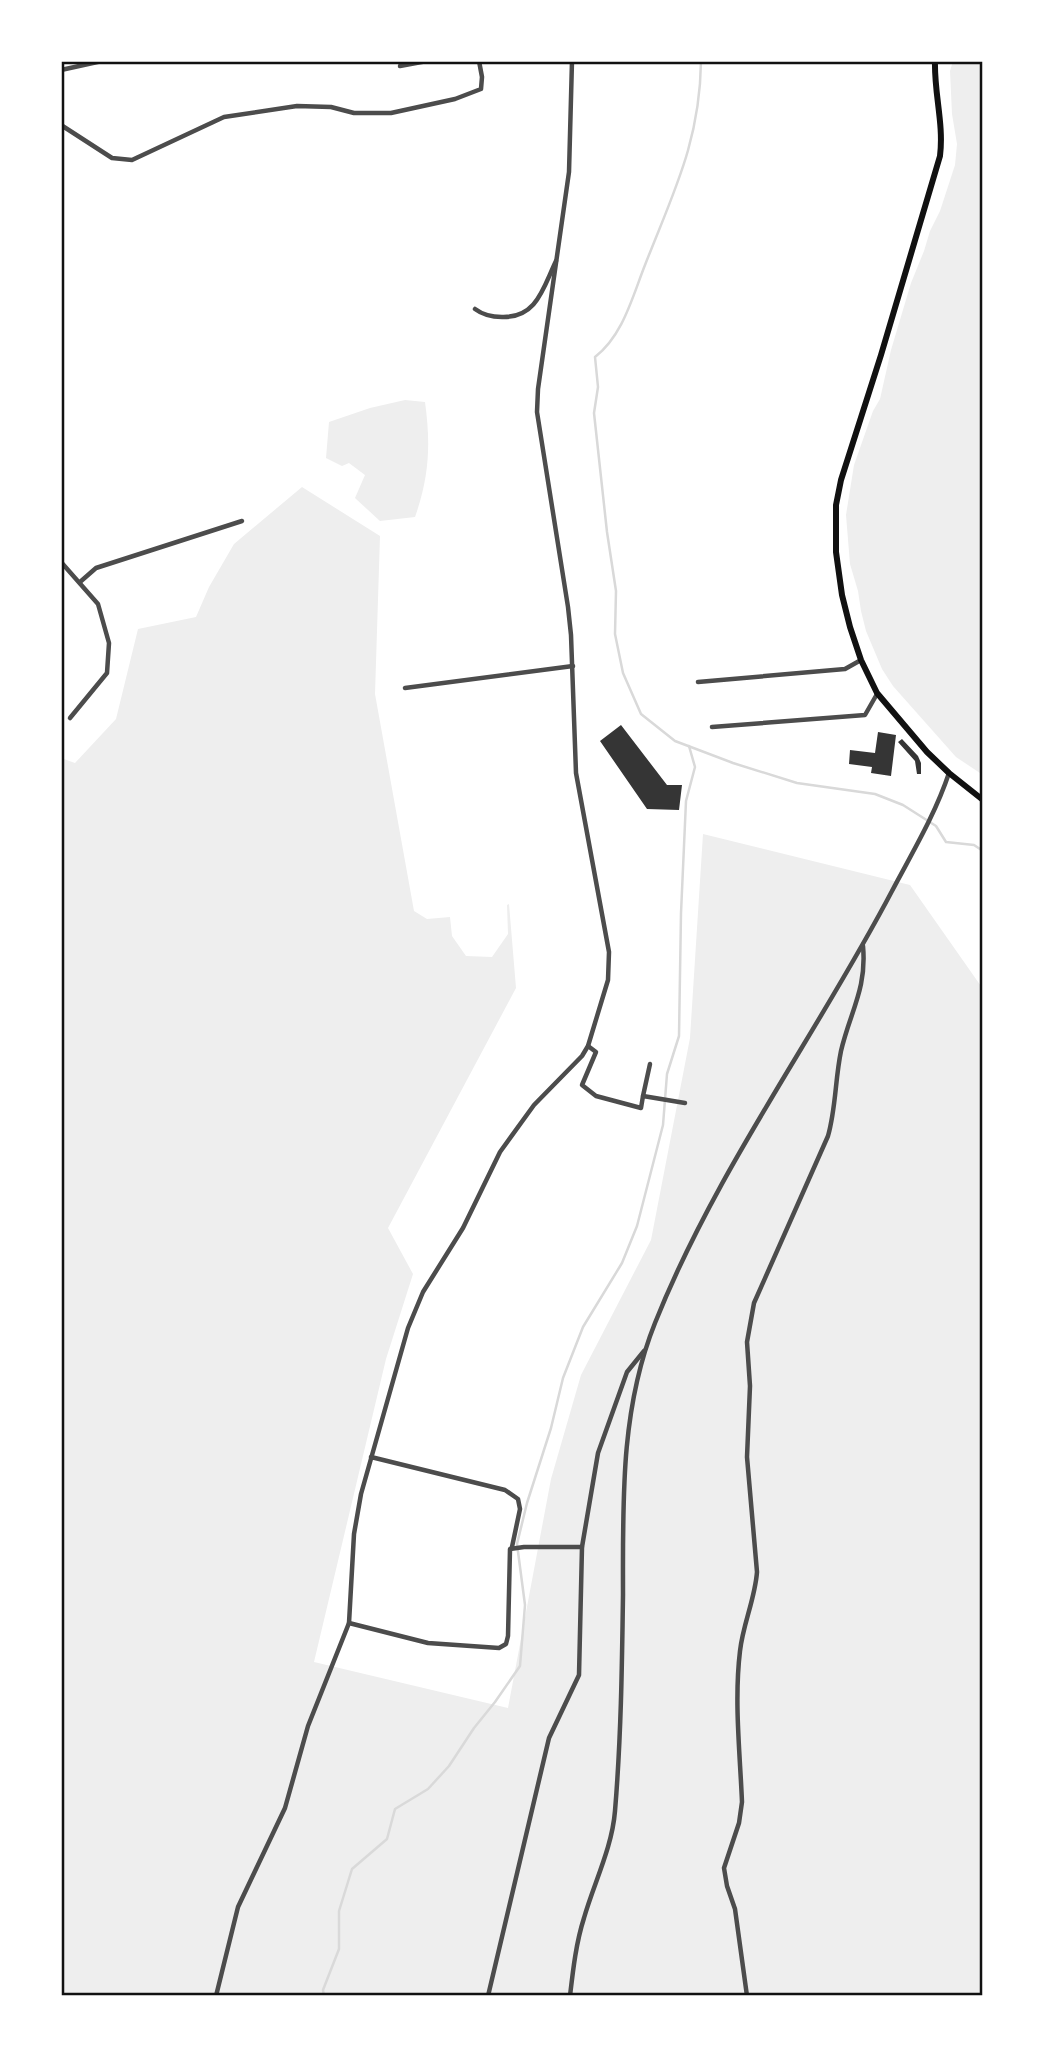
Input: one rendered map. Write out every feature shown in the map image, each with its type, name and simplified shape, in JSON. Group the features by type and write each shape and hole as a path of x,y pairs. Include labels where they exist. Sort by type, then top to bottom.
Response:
{"main road":[{"path":"935,61 941,127 940,156 845,467 836,505 835,536 842,595 861,660 877,693 906,729 949,773 983,800"}],"street":[{"path":"61,70 102,61"},
{"path":"400,66 427,61"},
{"path":"61,125 112,158 132,160 224,117 297,106 331,107 354,113 391,113 461,97 481,89 479,61"},
{"path":"216,1996 238,1907 285,1808 308,1726 349,1623 354,1534 370,1457 394,1371 423,1292 463,1228 505,1144 534,1105 582,1056 588,1046 608,979 609,952 576,773 568,607 537,412 569,172 572,61"},
{"path":"475,309 499,318 529,311 558,257"},
{"path":"80,582 96,568 242,521"},
{"path":"61,562 98,604 109,643 107,673 70,718"},
{"path":"698,682 845,669 861,660"},
{"path":"405,688 572,666"},
{"path":"712,727 865,715 877,693"},
{"path":"570,1996 583,1920 607,1850 615,1812 621,1719 622,1505 632,1398 645,1351 687,1249 790,1066 863,946 925,828 949,773"},
{"path":"747,1996 735,1909 724,1868 739,1823 742,1802 739,1662 742,1635 756,1586 757,1572 747,1457 749,1321 754,1303 831,1126 842,1048 862,990 863,946"},
{"path":"588,1046 596,1052 582,1085 596,1096 640,1108 650,1064"},
{"path":"643,1096 685,1103"},
{"path":"488,1996 549,1738 579,1675 582,1547 598,1453 627,1372 645,1351"},
{"path":"349,1623 428,1643 499,1648 506,1644 508,1636 512,1547 520,1509 518,1499 505,1490 370,1457"},
{"path":"512,1547 582,1547"}],"shaded area":[{"path":"953,61 983,61 983,775 956,757 893,686 882,669 866,631 850,564 846,515 854,465 873,411 880,399 911,283 955,165 957,144 952,114 950,71"},
{"path":"405,400 425,402 428,432 426,474 415,517 380,521 355,498 365,475 349,463 342,466 326,458 329,422"},
{"path":"302,487 380,536 375,694 414,911 427,919 450,917 452,936 466,956 492,957 508,934 509,904 516,988 388,1228 413,1274 386,1359 314,1662 508,1708 551,1479 581,1375 651,1240 690,1038 703,834 910,885 983,989 983,1996 61,1996 61,758 75,763 116,719 138,629 196,617 209,587 234,544"}],"building":[{"path":"621,725 667,785 682,785 679,810 647,809 600,741"},
{"path":"878,732 896,735 891,776 871,773 872,767 849,764 850,750 875,753"},
{"path":"902,739 918,756 921,774 917,774 915,761 898,742"}],"waterway":[{"path":"701,61 696,117 675,190 626,315 613,338 595,357 598,387 594,413 616,591 615,634 623,673 641,714 675,741 797,783 875,794 903,805 936,826 946,842 974,845 983,851"},
{"path":"324,1996 323,1990 339,1949 339,1911 352,1869 387,1839 395,1809 428,1789 449,1766 520,1666 525,1605 517,1544 527,1503 551,1428 563,1378 583,1327 622,1263 637,1226 663,1125 667,1074 679,1036 686,801 695,767 689,746"}]}
